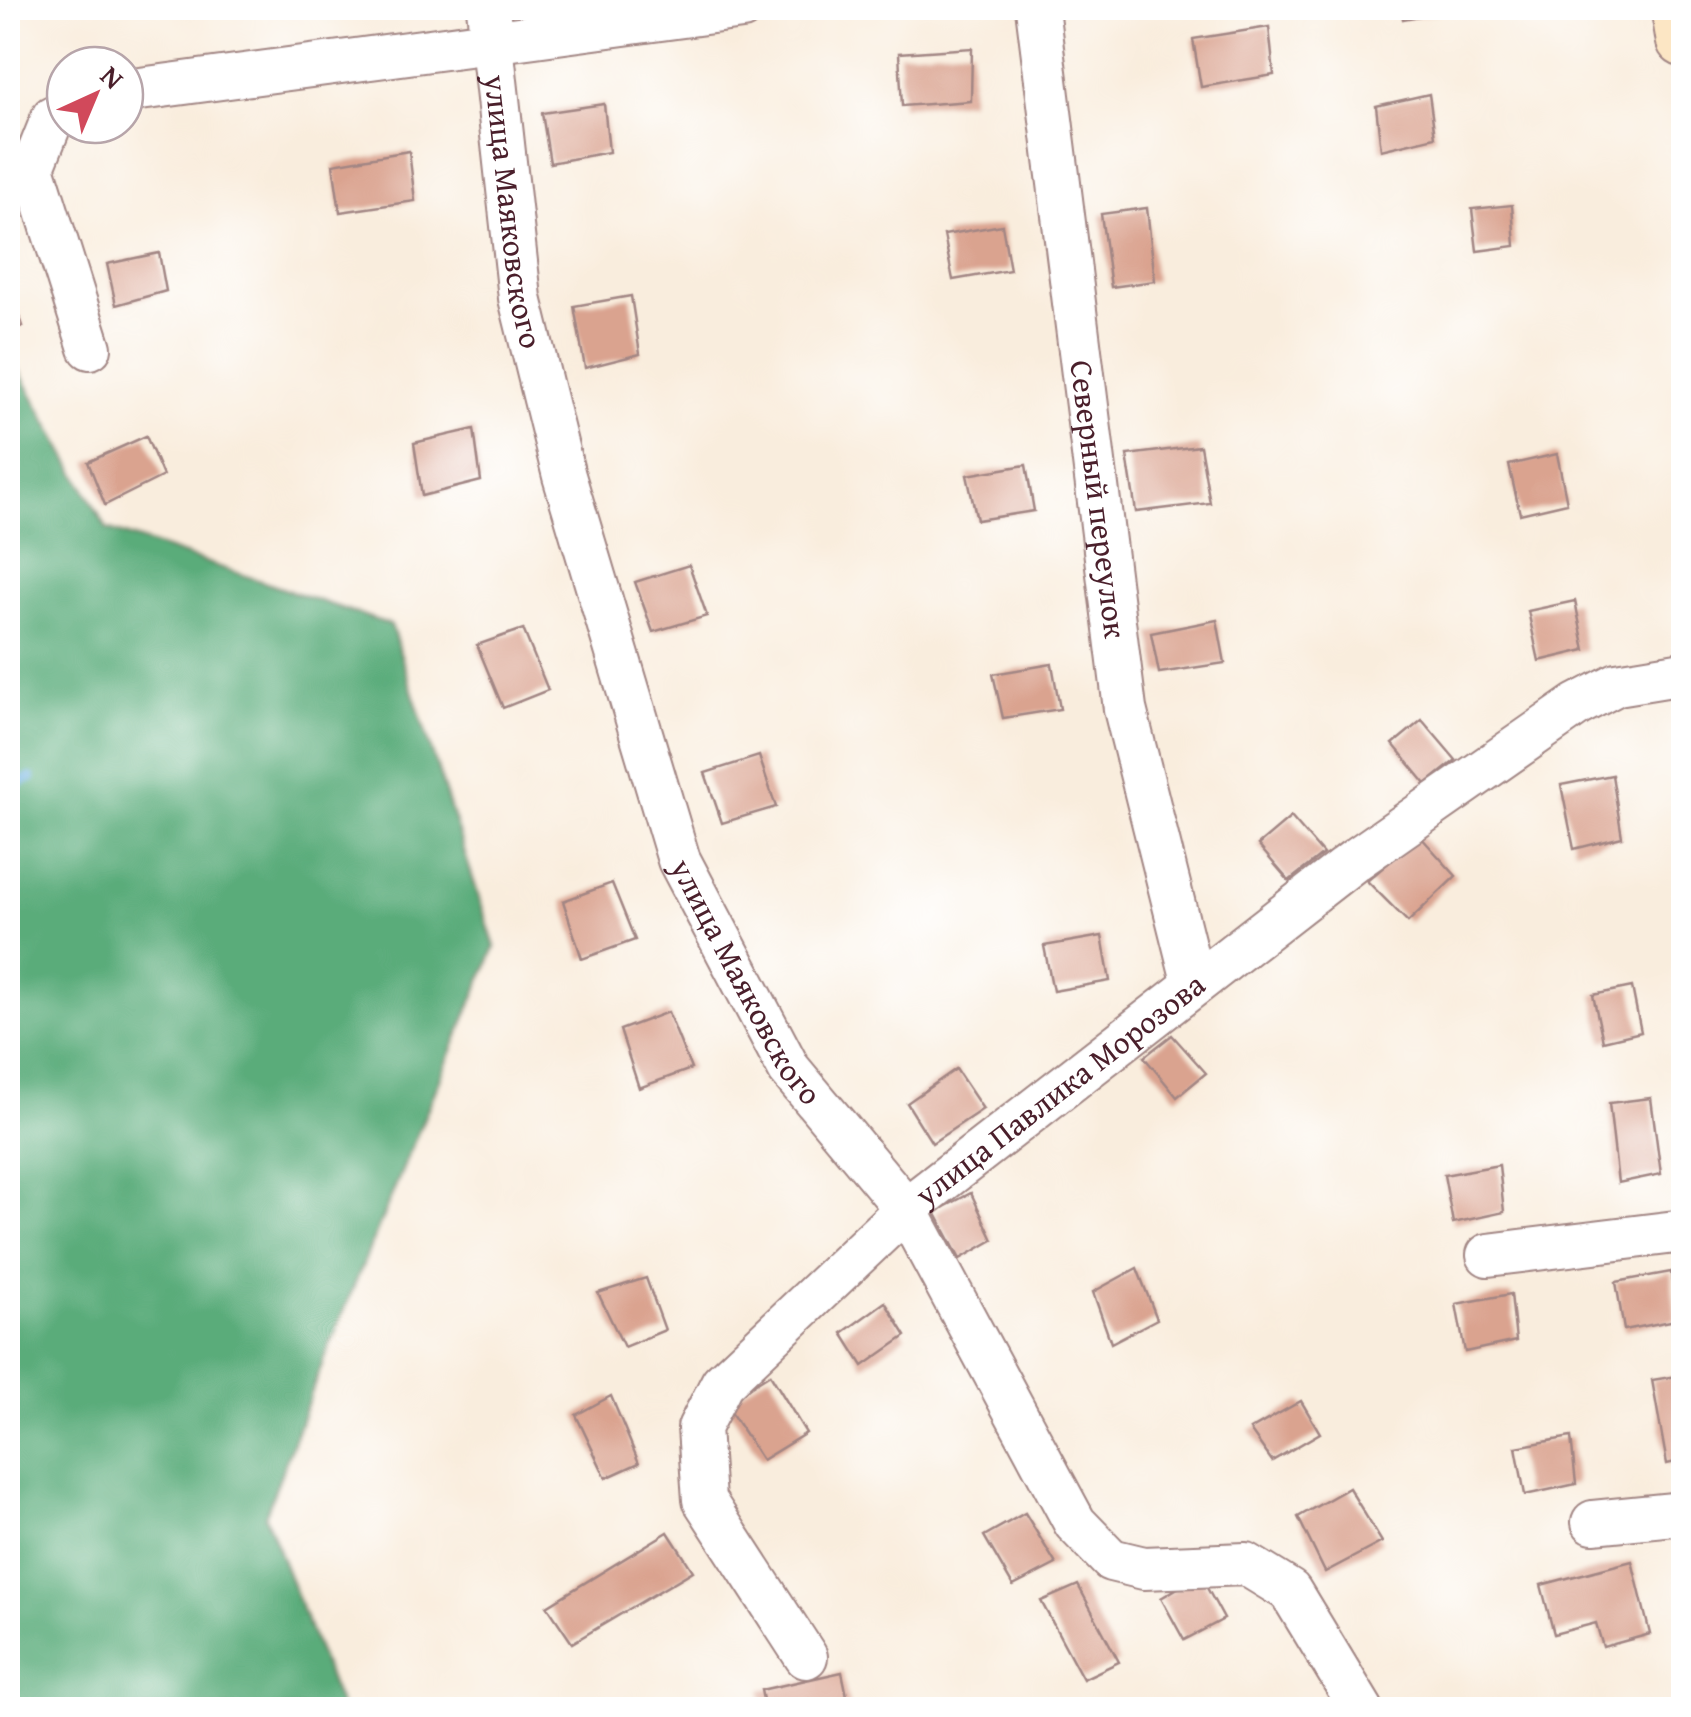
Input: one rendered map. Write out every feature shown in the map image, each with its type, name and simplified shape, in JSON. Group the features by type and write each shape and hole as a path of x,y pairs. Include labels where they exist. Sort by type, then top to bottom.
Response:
{"street":[{"path":"145,88 490,24 742,8"},
{"name":"Северный переулок","path":"1037,8 1125,708 1194,986"},
{"path":"1680,8 1684,39"},
{"name":"улица Маяковского","path":"490,24 520,298 564,476 679,860 789,1069 906,1210 1075,1523 1111,1560 1144,1568 1246,1564 1290,1590 1362,1710"},
{"path":"45,137 33,168 90,348"},
{"name":"улица Павлика Морозова","path":"806,1657 704,1500 698,1428 722,1383 906,1210 1355,860 1577,705 1617,684 1684,674"},
{"path":"1488,1255 1684,1232"},
{"path":"1593,1522 1684,1513"}],"green space":[{"path":"8,351 107,529 391,625 495,947 329,1346 265,1516 341,1709 8,1709"}],"building":[{"path":"8,8 12,36 8,37"},
{"path":"1401,8 1457,8 1458,9 1403,19"},
{"path":"1269,27 1274,75 1201,87 1193,39"},
{"path":"972,48 971,101 902,106 899,53"},
{"path":"1429,94 1435,137 1381,150 1376,106"},
{"path":"604,104 609,152 550,163 542,113"},
{"path":"409,151 415,201 340,212 333,164"},
{"path":"1512,205 1515,246 1477,251 1472,209"},
{"path":"1147,208 1155,281 1111,287 1101,214"},
{"path":"1002,225 1010,270 953,280 944,235"},
{"path":"159,253 166,291 116,305 107,264"},
{"path":"8,285 23,326 8,331"},
{"path":"631,296 640,354 585,368 574,306"},
{"path":"474,429 481,481 422,496 414,443"},
{"path":"146,436 163,476 105,505 88,462"},
{"path":"1200,446 1210,503 1136,512 1127,455"},
{"path":"1557,454 1567,503 1520,514 1509,465"},
{"path":"1026,465 1034,511 977,520 967,475"},
{"path":"689,565 707,616 653,632 635,582"},
{"path":"1575,601 1585,650 1539,661 1528,611"},
{"path":"1217,620 1225,663 1159,673 1151,633"},
{"path":"523,629 548,690 503,708 477,645"},
{"path":"1052,664 1060,709 1003,718 993,674"},
{"path":"1422,720 1456,760 1426,784 1393,744"},
{"path":"759,756 776,807 722,823 705,773"},
{"path":"1612,775 1622,837 1574,849 1561,785"},
{"path":"1291,817 1323,854 1289,881 1258,845"},
{"path":"1420,836 1456,876 1408,922 1367,881"},
{"path":"612,883 635,940 582,959 563,901"},
{"path":"1102,936 1110,981 1053,991 1044,946"},
{"path":"1632,987 1641,1032 1603,1041 1593,995"},
{"path":"668,1012 691,1069 639,1088 620,1030"},
{"path":"1172,1035 1206,1073 1177,1097 1144,1057"},
{"path":"956,1069 983,1109 932,1143 907,1103"},
{"path":"1651,1098 1661,1174 1618,1183 1609,1103"},
{"path":"1499,1165 1504,1212 1453,1223 1444,1175"},
{"path":"971,1193 993,1240 960,1259 935,1212"},
{"path":"1137,1268 1157,1319 1111,1343 1093,1292"},
{"path":"1671,1272 1676,1320 1624,1330 1616,1282"},
{"path":"646,1278 665,1330 624,1347 598,1293"},
{"path":"1511,1294 1516,1341 1465,1352 1456,1304"},
{"path":"885,1302 906,1336 863,1366 842,1333"},
{"path":"770,1374 806,1433 762,1460 725,1403"},
{"path":"1684,1375 1684,1460 1667,1464 1652,1380"},
{"path":"611,1396 639,1463 606,1478 576,1415"},
{"path":"1301,1401 1320,1433 1272,1461 1250,1430"},
{"path":"1571,1437 1576,1484 1525,1495 1516,1447"},
{"path":"1349,1488 1382,1542 1325,1572 1298,1517"},
{"path":"1025,1513 1056,1564 1013,1586 984,1536"},
{"path":"668,1532 693,1571 572,1643 547,1606"},
{"path":"1632,1561 1650,1634 1603,1647 1596,1623 1554,1634 1541,1585"},
{"path":"1200,1575 1224,1619 1184,1640 1161,1598"},
{"path":"1078,1585 1119,1662 1083,1679 1041,1601"},
{"path":"842,1672 850,1710 765,1710 761,1690"}],"waterway":[{"path":"8,786 31,778"}]}
